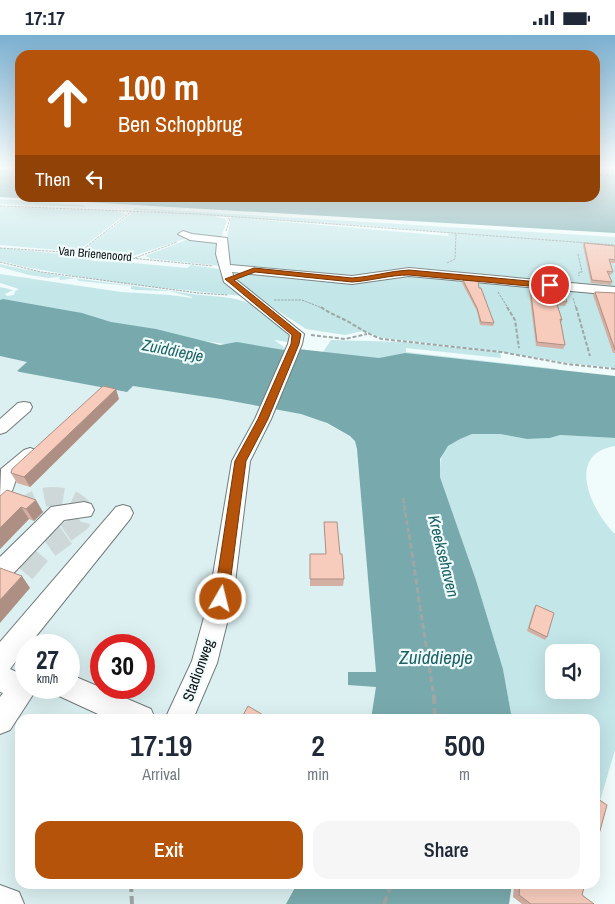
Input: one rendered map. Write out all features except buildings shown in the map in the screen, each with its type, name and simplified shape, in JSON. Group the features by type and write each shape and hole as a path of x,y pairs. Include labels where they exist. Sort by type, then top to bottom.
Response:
{"street":[{"path":"223,240 222,254 227,274 296,339"},
{"path":"227,274 254,270 352,280 367,279 391,273 459,277"},
{"name":"Stadionweg","path":"181,714 204,663 221,599 241,461 263,419 296,339"},
{"path":"0,428 24,407"},
{"path":"0,491 5,486 8,474 45,440"},
{"path":"0,573 58,513 84,510"},
{"path":"0,661 123,513"},
{"path":"0,720 15,688"},
{"path":"80,692 130,714"}],"lane":[{"path":"187,236 223,240"},
{"path":"459,277 615,291"},
{"path":"0,902 7,904"}],"path":[{"path":"67,209 227,217 615,245"},
{"path":"78,253 132,211"},
{"path":"223,240 230,219 227,217"},
{"path":"426,274 455,259 456,233"},
{"path":"134,258 187,236"},
{"name":"Van Brienenoord","path":"0,248 78,253 191,264 227,274"},
{"path":"578,254 576,288 590,356"},
{"path":"0,262 41,272 198,293 235,296 247,303 256,301 302,300 318,305 333,316 347,321 367,334 382,339 501,352 567,364 615,369"},
{"path":"491,280 515,320 518,348"},
{"path":"296,339 345,339 367,334"},
{"path":"403,498 435,707 434,714"},
{"path":"131,889 132,904"},
{"path":"384,904 390,889"}],"shaded area":[{"path":"0,209 115,211 126,214 82,248 70,251 0,245"},
{"path":"144,209 615,237 615,368 383,338 363,331 345,335 306,329 238,285 237,280 243,276 260,272 349,281 401,274 459,278 460,276 406,271 363,278 343,278 228,267 225,249 231,217 214,216 227,220 221,238 182,234 187,238 130,257 83,253 85,248 133,212 180,214 132,210","holes":["238,218 369,226 449,233 448,236"]},
{"path":"191,238 220,241 222,266 152,259 145,256"},
{"path":"0,248 63,254 94,261 187,268 191,265 219,269 223,280 243,296 121,283 30,268 0,261"},
{"path":"0,264 77,278 60,280 59,277 49,278 29,275 0,267"},
{"path":"0,274 121,292 192,298 169,291 136,290 131,289 131,286 79,281 77,280 78,278 230,298 245,302 262,311 290,336 288,342 274,340 284,347 285,350 323,352 331,340 401,342 500,352 501,358 406,348 406,352 557,369 563,372 287,353 141,332 0,303 0,287 13,290 5,294 7,296 14,295 15,291 19,289 0,283"},
{"path":"0,341 280,398 385,456 440,714 15,714 15,889 417,889 409,904 0,904"},
{"path":"472,434 500,434 527,439 550,438 560,435 615,438 615,446 599,451 590,460 587,472 587,485 591,499 606,524 615,534 615,750 600,801 600,714 511,714 503,669 476,580 440,477 443,453 451,444"}],"water":[{"path":"197,209 615,209 615,233"},
{"name":"Zuiddiepje","path":"0,300 82,313 111,322 156,329 220,345 237,342 284,350 298,349 379,358 405,353 615,376 615,438 560,435 550,438 527,439 500,434 472,434 448,446 440,459 440,477 476,580 503,669 511,714 372,714 376,687 348,685 348,672 376,672 357,449 355,441 350,436 327,423 301,414 221,399 133,386 127,392 17,371 27,362 0,356"},
{"path":"294,889 511,889 509,904 286,904"}],"tunnel":[{"path":"0,530 26,505 33,501 41,498 60,497 74,501 84,510 81,522 63,535"},
{"path":"0,599 40,552 65,534"}],"route":[{"path":"221,599 241,461 263,419 295,344 297,334 228,279 254,270 352,280 367,279 391,273 409,273 550,285"}],"water label":[{"name":"Kreeksehaven","path":"444,556"}]}
